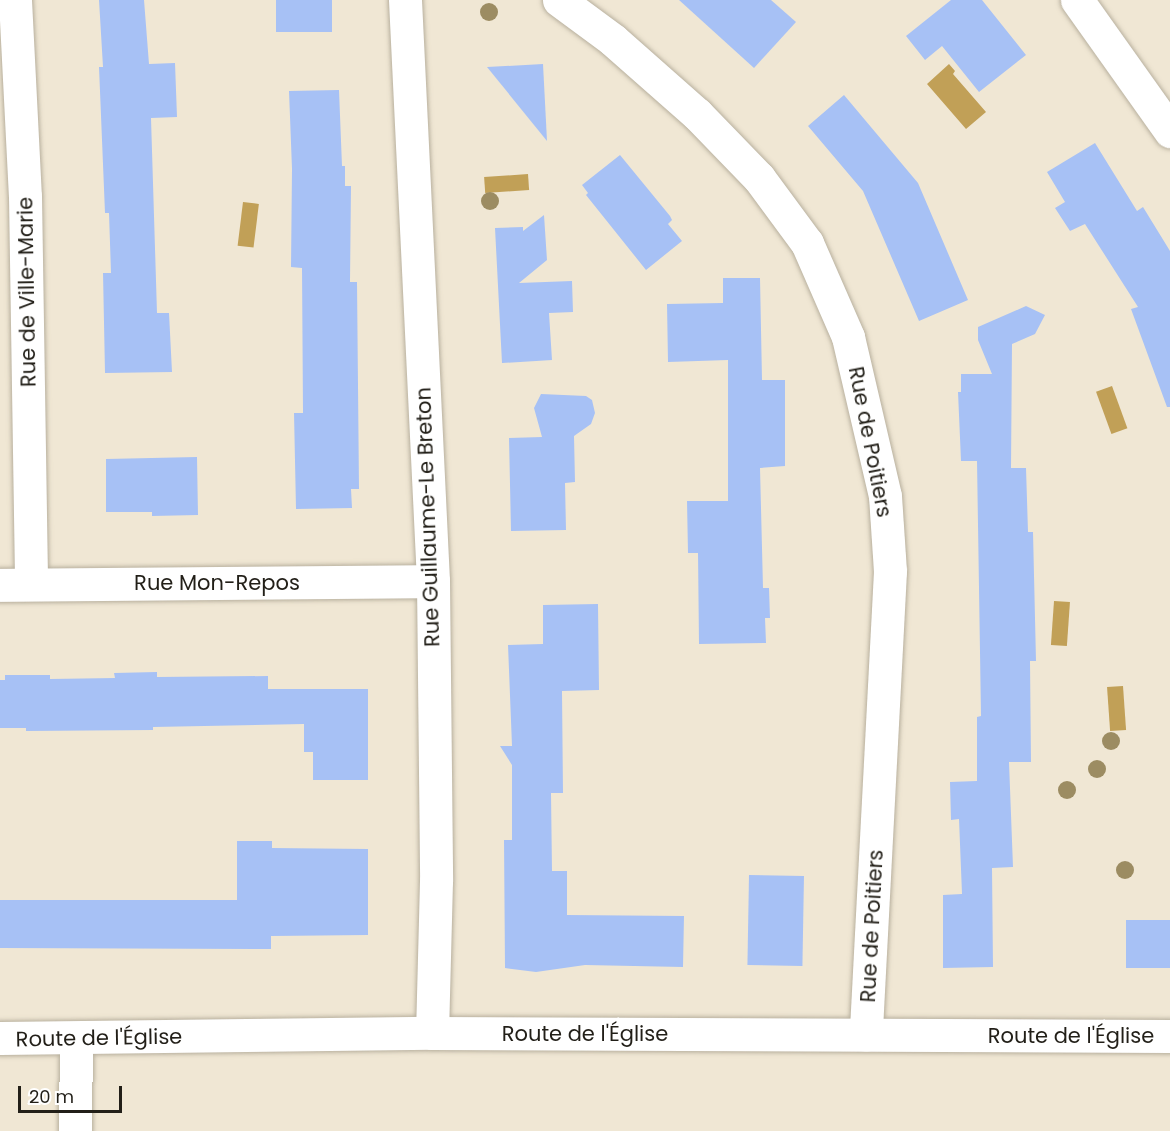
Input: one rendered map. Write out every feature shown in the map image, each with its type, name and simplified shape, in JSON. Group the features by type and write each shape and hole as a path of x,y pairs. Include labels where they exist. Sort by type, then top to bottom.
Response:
{"street":[{"name":"Rue de Ville-Marie","path":"15,0 13,196 16,585"},
{"name":"Rue Guillaume-Le Breton","path":"405,0 433,581 436,881 432,1034"},
{"name":"Rue de Poitiers","path":"559,0 613,40 697,114 759,178 807,243 848,337 885,496 890,571 866,1035"},
{"path":"1077,0 1170,132"},
{"name":"Rue Mon-Repos","path":"16,585 433,581"},
{"name":"Route de l'Église","path":"0,1038 432,1034 1170,1036"},
{"path":"75,1131 76,1038"}],"shaded area":[{"path":"949,64 955,71 953,74 986,112 966,129 927,84"},
{"path":"528,174 529,190 485,193 484,177"},
{"path":"243,202 259,204 254,248 238,246"},
{"path":"1112,386 1127,428 1111,434 1096,392"},
{"path":"1054,601 1070,602 1067,646 1051,645"},
{"path":"1123,686 1126,730 1110,731 1107,687"}],"building":[{"path":"99,0 144,0 149,64 175,63 177,117 151,118 157,313 169,313 172,372 105,373 103,273 111,273 109,213 105,213 99,67 103,67"},
{"path":"276,0 332,0 332,32 276,32"},
{"path":"679,0 771,0 796,22 754,68"},
{"path":"951,0 982,0 1026,55 979,92 942,46 925,60 906,36"},
{"path":"543,64 547,141 487,67"},
{"path":"339,90 342,166 345,166 345,186 351,186 350,282 357,282 359,489 351,489 352,508 296,509 294,413 303,413 302,268 291,267 292,169 289,91"},
{"path":"844,95 918,183 968,300 919,321 863,191 808,126"},
{"path":"1095,143 1137,211 1143,207 1170,251 1170,407 1167,407 1131,309 1138,307 1085,224 1070,231 1055,208 1065,202 1047,172"},
{"path":"620,155 670,216 672,220 668,224 682,241 646,270 586,195 588,193 582,185"},
{"path":"544,215 547,260 519,283 572,281 573,312 549,313 552,360 502,363 495,228 523,227 523,231"},
{"path":"723,278 760,278 762,380 785,380 785,466 760,468 763,588 769,588 770,618 765,618 766,643 699,644 698,553 688,553 687,501 728,501 728,360 668,362 667,304 723,303"},
{"path":"1026,306 1045,315 1035,334 1012,344 1011,468 1026,468 1028,532 1033,532 1036,661 1030,661 1031,762 1009,762 1013,867 992,868 993,967 943,968 943,895 962,894 959,819 951,820 950,782 977,781 977,717 981,716 977,461 961,461 958,392 961,392 961,374 992,374 978,340 978,327"},
{"path":"541,394 586,396 592,400 595,413 591,424 574,436 575,482 565,483 566,530 511,531 509,438 542,437 534,408"},
{"path":"197,457 198,515 152,516 152,512 106,512 106,459"},
{"path":"598,604 599,690 562,691 563,793 551,793 552,871 567,871 567,915 684,916 683,967 585,965 536,972 505,968 504,840 512,840 512,765 500,746 512,746 508,645 543,644 543,605"},
{"path":"157,672 157,677 268,676 268,689 368,689 368,780 313,780 313,752 304,752 304,724 153,727 153,730 26,731 26,728 0,728 0,680 5,680 5,675 50,675 50,679 115,678 114,673"},
{"path":"237,841 272,841 272,848 368,849 368,935 271,936 271,949 0,948 0,900 237,900"},
{"path":"749,875 804,876 802,966 747,965"},
{"path":"1126,920 1170,920 1170,968 1126,968"}]}
